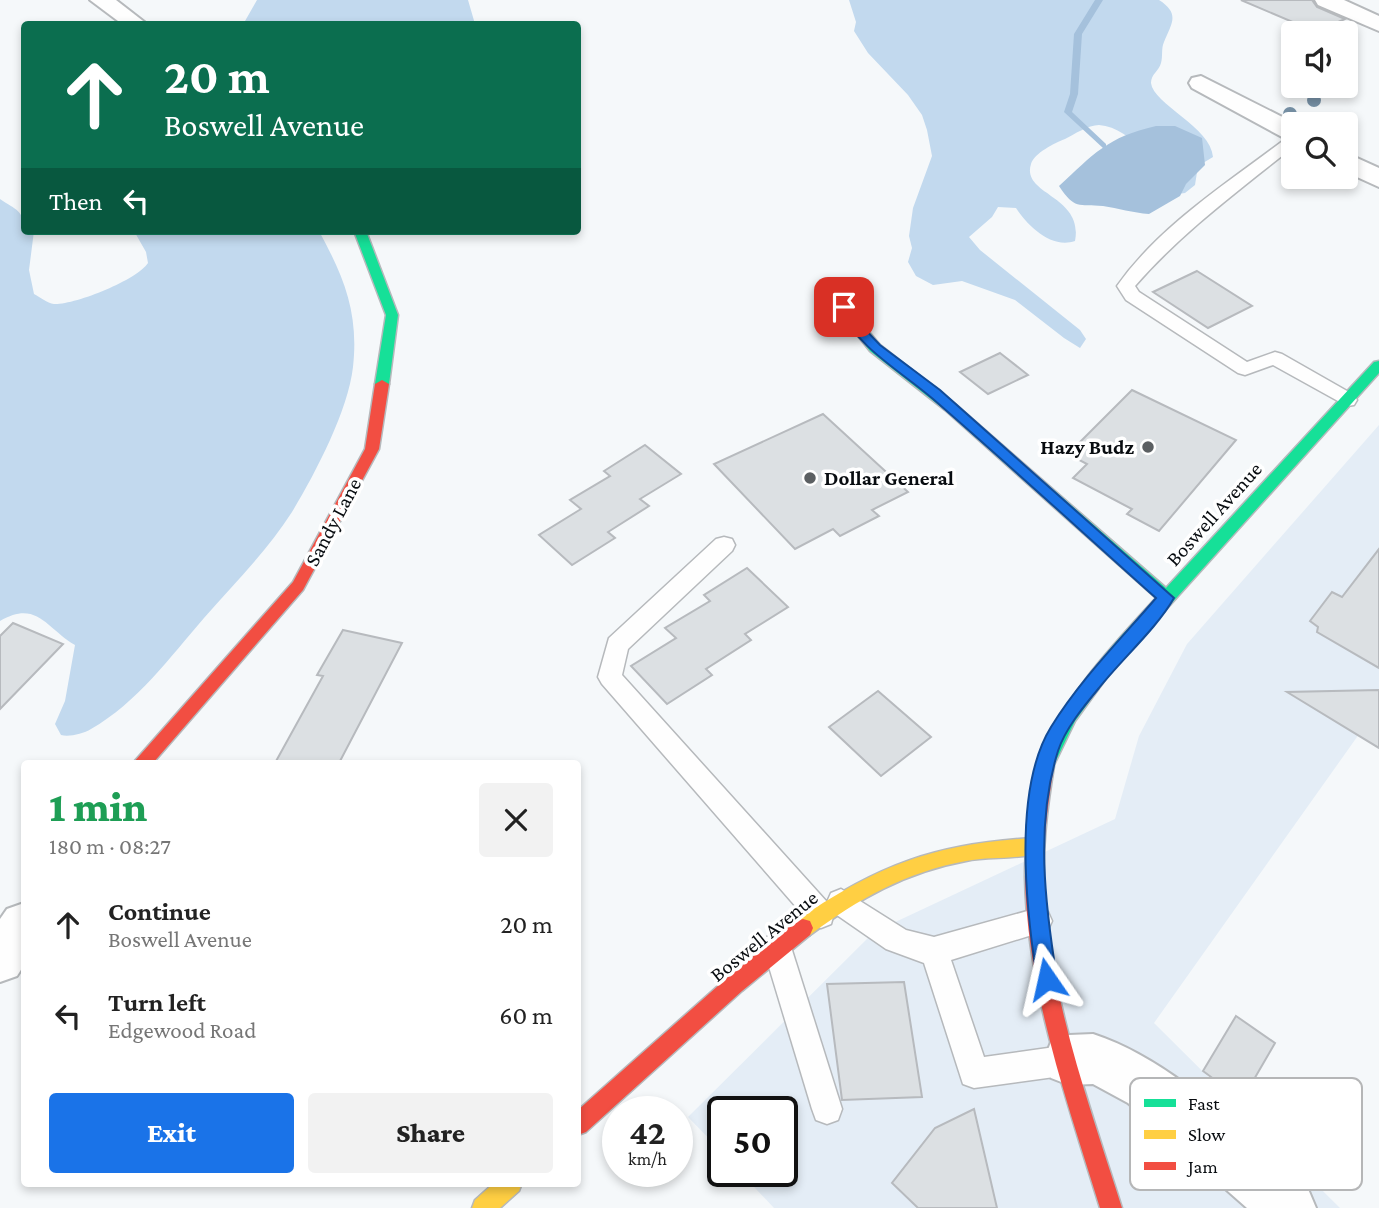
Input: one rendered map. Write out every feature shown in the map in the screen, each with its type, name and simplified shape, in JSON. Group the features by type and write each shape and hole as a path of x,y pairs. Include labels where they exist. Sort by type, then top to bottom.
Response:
{"street":[{"path":"100,0 132,21"},
{"path":"1326,0 1379,24"},
{"path":"1201,83 1281,126"},
{"path":"1358,168 1379,179"},
{"name":"Sandy Lane","path":"145,760 298,586 372,449 391,315 361,235"},
{"path":"846,289 846,313 875,348 935,394 1166,598"},
{"name":"Boswell Avenue","path":"581,1121 777,947 831,909 894,874 944,855 983,849 1035,846 1041,784 1049,750 1057,733 1091,685 1166,598 1379,365"},
{"path":"1035,846 1042,956 1111,1208"},
{"path":"0,959 21,929"},
{"path":"1069,1060 1093,1059 1111,1065 1134,1078"},
{"path":"483,1208 507,1187"},
{"path":"1268,1190 1289,1208"}],"lane":[{"path":"1281,149 1204,209 1152,256 1126,286 1132,296 1245,369 1275,358 1347,400"},
{"path":"724,545 617,645 610,677 831,909 892,938 923,950 934,951 1038,921"},
{"path":"777,947 827,1108"},
{"path":"934,951 974,1073 1069,1060"}],"shaded area":[{"path":"257,0 468,0 474,21 245,21"},
{"path":"849,0 1159,0 1170,10 1172,20 1163,44 1161,63 1151,83 1161,99 1193,126 1210,146 1213,157 1198,166 1195,185 1185,193 1178,194 1134,142 1112,128 1095,125 1045,149 1031,164 1030,174 1035,183 1071,214 1075,226 1075,241 1066,243 1049,239 1027,222 1016,208 998,207 992,217 969,237 980,250 1080,330 1086,339 1080,348 1015,300 962,281 933,285 916,276 908,262 912,248 909,236 913,208 932,156 927,130 922,115 908,95 868,53 854,31 856,22"},
{"path":"1156,126 1175,126 1202,138 1205,165 1186,184 1180,196 1149,214 1078,204 1069,199 1059,186 1113,141"},
{"path":"0,199 21,215 21,235 33,235 29,270 34,294 54,304 90,296 119,284 142,270 148,263 146,252 136,235 321,235 348,296 354,329 350,384 338,422 311,480 292,512 250,567 138,693 108,718 80,734 61,735 55,724 65,701 75,645 33,615 23,613 0,621"},
{"path":"1379,425 1379,706 1154,1023 1209,1078 1130,1078 1130,1190 1322,1190 1340,1208 774,1208 754,1187 798,1187 798,1096 709,1096 874,932 1115,819 1139,736 1187,644"},
{"path":"707,1098 707,1137 693,1122 693,1112"}],"building":[{"path":"1241,0 1312,0 1317,7 1345,19 1341,21 1290,21"},
{"path":"1197,271 1252,306 1208,328 1153,292"},
{"path":"1000,353 1028,375 988,394 960,372"},
{"path":"1132,390 1236,440 1159,531 1127,514 1132,509 1073,478 1087,464 1068,454"},
{"name":"Dollar General","path":"823,414 908,492 872,510 879,516 840,536 833,529 795,549 714,464"},
{"path":"645,445 681,474 640,499 649,506 608,532 615,538 572,565 539,535 581,509 570,500 610,476 604,471"},
{"path":"1379,549 1379,668 1317,632 1318,627 1310,621 1332,592 1342,597"},
{"path":"747,568 788,607 745,634 751,640 706,669 712,675 667,704 631,666 676,638 665,628 710,601 704,595"},
{"path":"13,623 63,644 0,709 0,636"},
{"path":"343,630 402,643 341,760 277,760 323,676 317,675"},
{"path":"1379,690 1379,748 1287,692"},
{"path":"878,691 931,737 881,776 829,727"},
{"path":"904,982 922,1097 842,1100 827,984"},
{"path":"1236,1016 1275,1043 1255,1078 1212,1078 1203,1071"},
{"path":"974,1109 997,1208 918,1208 892,1183 935,1128"}],"waterway":[{"path":"1099,0 1078,34 1074,94 1068,112 1103,146"}],"traffic: fast":[{"path":"362,235 392,315 382,384"},
{"path":"846,288 846,313 875,348 950,407 1166,598"},
{"path":"1045,766 1054,742 1069,716 1110,661 1379,365"}],"traffic: slow":[{"path":"803,928 858,891 912,866 969,852 1035,846"},
{"path":"483,1208 507,1187"}],"traffic: jam":[{"path":"145,760 298,586 372,449 382,384"},
{"path":"1045,766 1036,822 1034,878 1039,934 1062,1046 1111,1208"},
{"path":"581,1121 735,984 803,928"}],"place":[{"name":"Hazy Budz","path":"1148,447"},
{"name":"Dollar General","path":"810,478"}],"route":[{"path":"844,307 853,324 875,348 935,394 1166,598 1091,685 1057,733 1049,750 1038,802 1035,846 1038,921 1047,979"}]}
